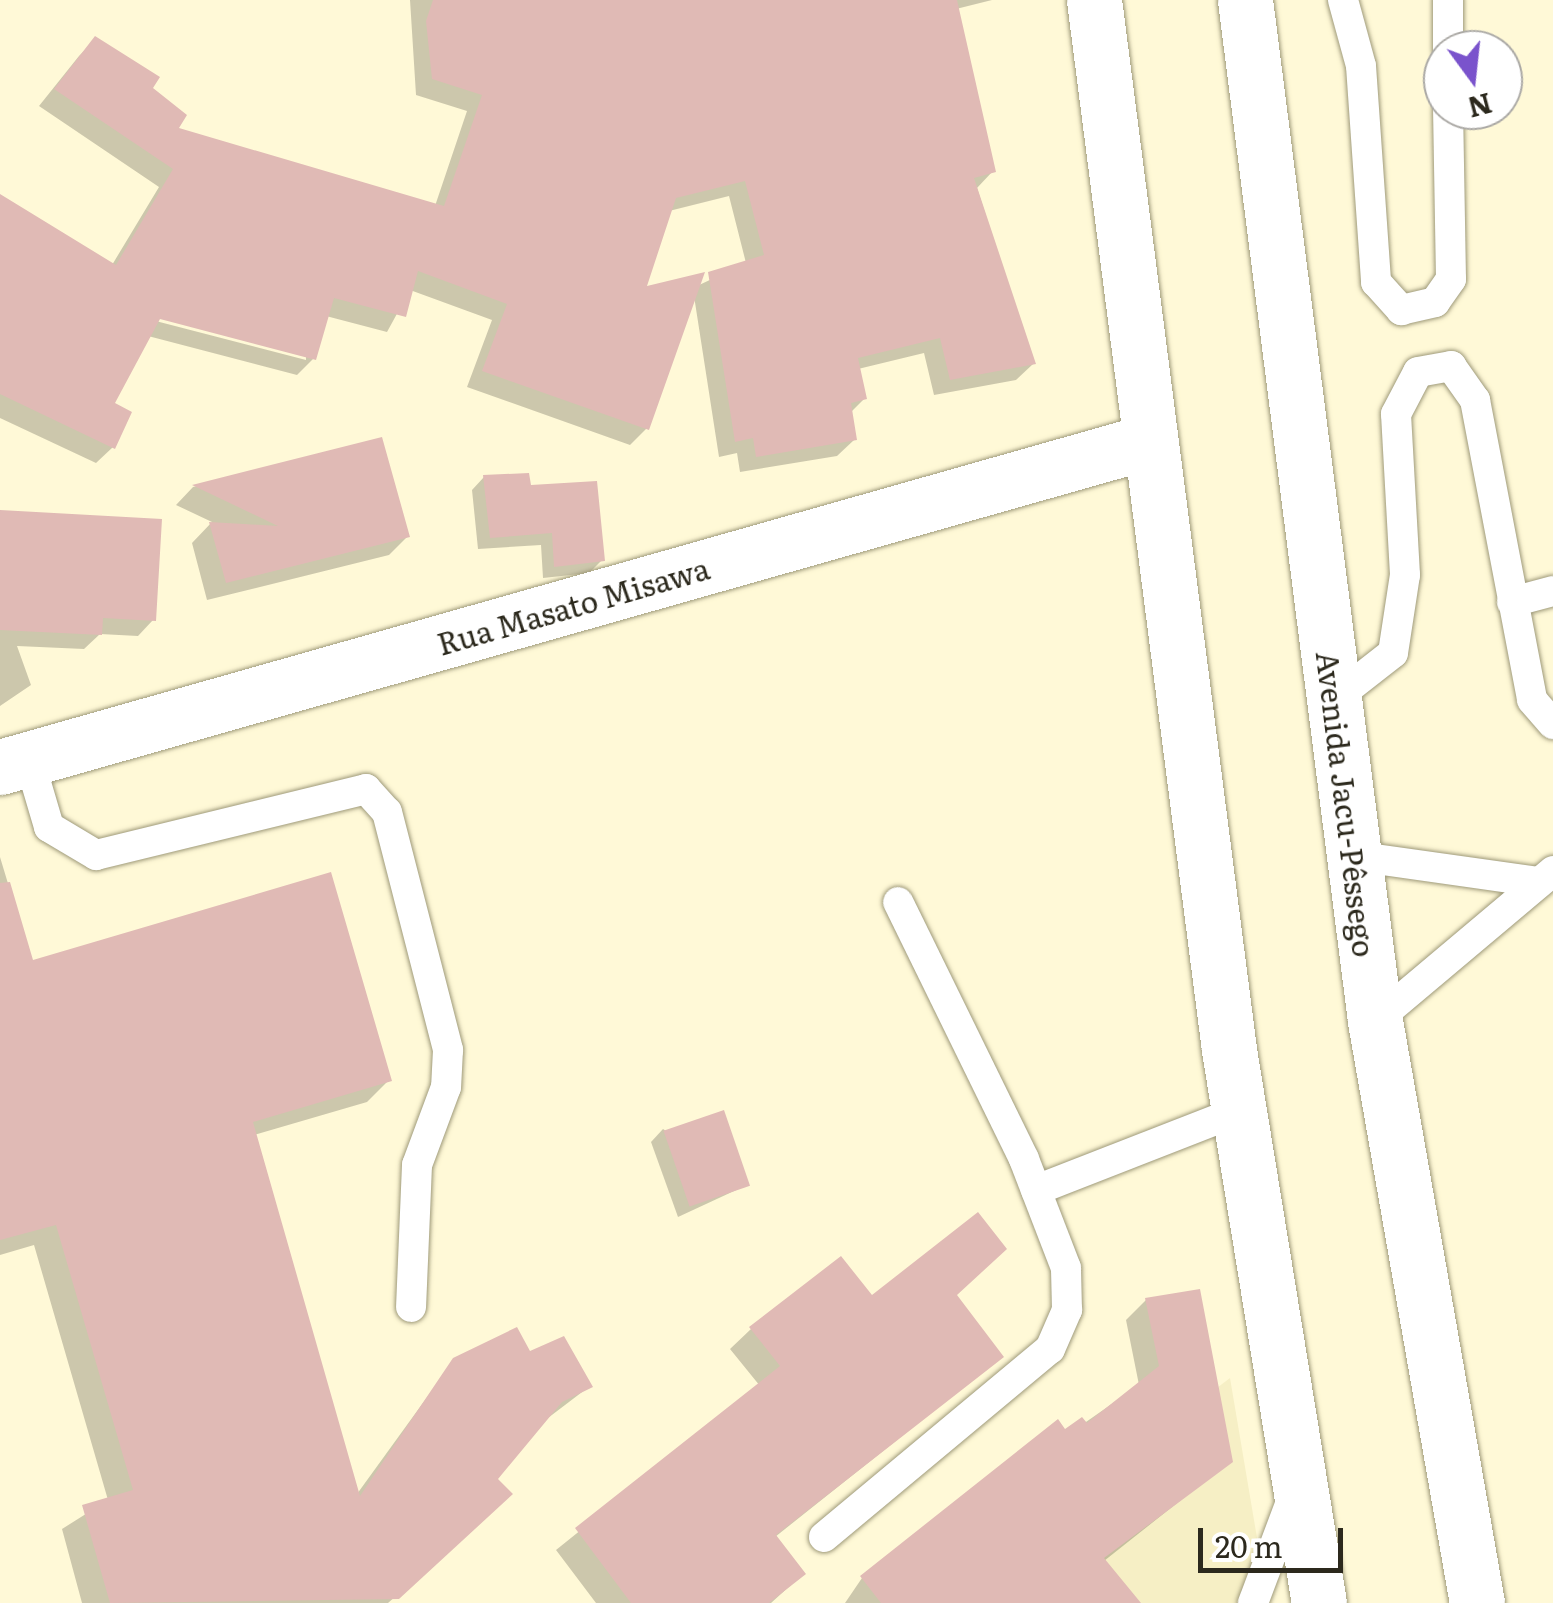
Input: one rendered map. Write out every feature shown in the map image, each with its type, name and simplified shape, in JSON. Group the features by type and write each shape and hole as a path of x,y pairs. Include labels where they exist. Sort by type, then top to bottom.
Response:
{"main road":[{"path":"1094,0 1146,442 1239,1111 1320,1603"},
{"name":"Avenida Jacu-Pêssego","path":"1246,0 1375,1022 1477,1603"},
{"name":"Rua Masato Misawa","path":"14,763 1146,442"}],"lane":[{"path":"1343,0 1361,66 1376,282 1401,310 1435,302 1451,279 1448,130"},
{"path":"1448,0 1448,30"},
{"path":"1333,700 1382,668 1401,629 1394,432 1405,386 1433,366 1452,366 1475,400 1532,700 1553,724"},
{"path":"1512,602 1553,591"},
{"path":"14,763 49,826 96,854 366,789 387,812 448,1050 446,1087 417,1165 411,1307"},
{"path":"1354,856 1546,877"},
{"path":"1375,1022 1546,877"},
{"path":"824,1537 1050,1349 1068,1310 1066,1268 1036,1190 898,902"},
{"path":"1036,1190 1239,1111"},
{"path":"1254,1603 1298,1482"}],"shaded area":[{"path":"1230,1378 1268,1603 934,1603"}],"building":[{"path":"433,0 957,0 996,172 974,178 1036,364 950,380 940,338 858,358 867,399 851,403 857,440 756,457 753,438 735,442 708,272 764,255 745,181 676,198 647,286 705,272 649,430 482,371 507,304 418,271 406,317 334,298 316,360 160,319 115,403 132,412 115,449 0,394 0,194 116,265 173,169 54,89 95,36 160,77 153,88 187,115 179,128 444,206 482,95 432,79 426,21"},
{"path":"382,437 410,537 226,583 209,522 278,526 192,485"},
{"path":"529,473 531,485 597,481 605,561 554,567 552,533 490,538 483,475"},
{"path":"0,510 162,519 156,621 103,618 102,635 0,630"},
{"path":"331,872 392,1081 253,1122 360,1496 453,1358 517,1327 530,1351 564,1336 593,1387 562,1402 498,1479 513,1494 399,1599 110,1603 82,1505 133,1490 56,1225 0,1240 0,883 10,882 33,960"},
{"path":"724,1110 750,1186 690,1206 663,1131"},
{"path":"978,1212 1007,1249 957,1295 1004,1357 776,1535 806,1574 769,1603 631,1603 575,1528 780,1366 749,1327 841,1256 872,1295"},
{"path":"1200,1289 1233,1462 1104,1558 1141,1603 881,1603 860,1576 1058,1419 1065,1429 1082,1417 1087,1423 1159,1366 1145,1298"}]}
